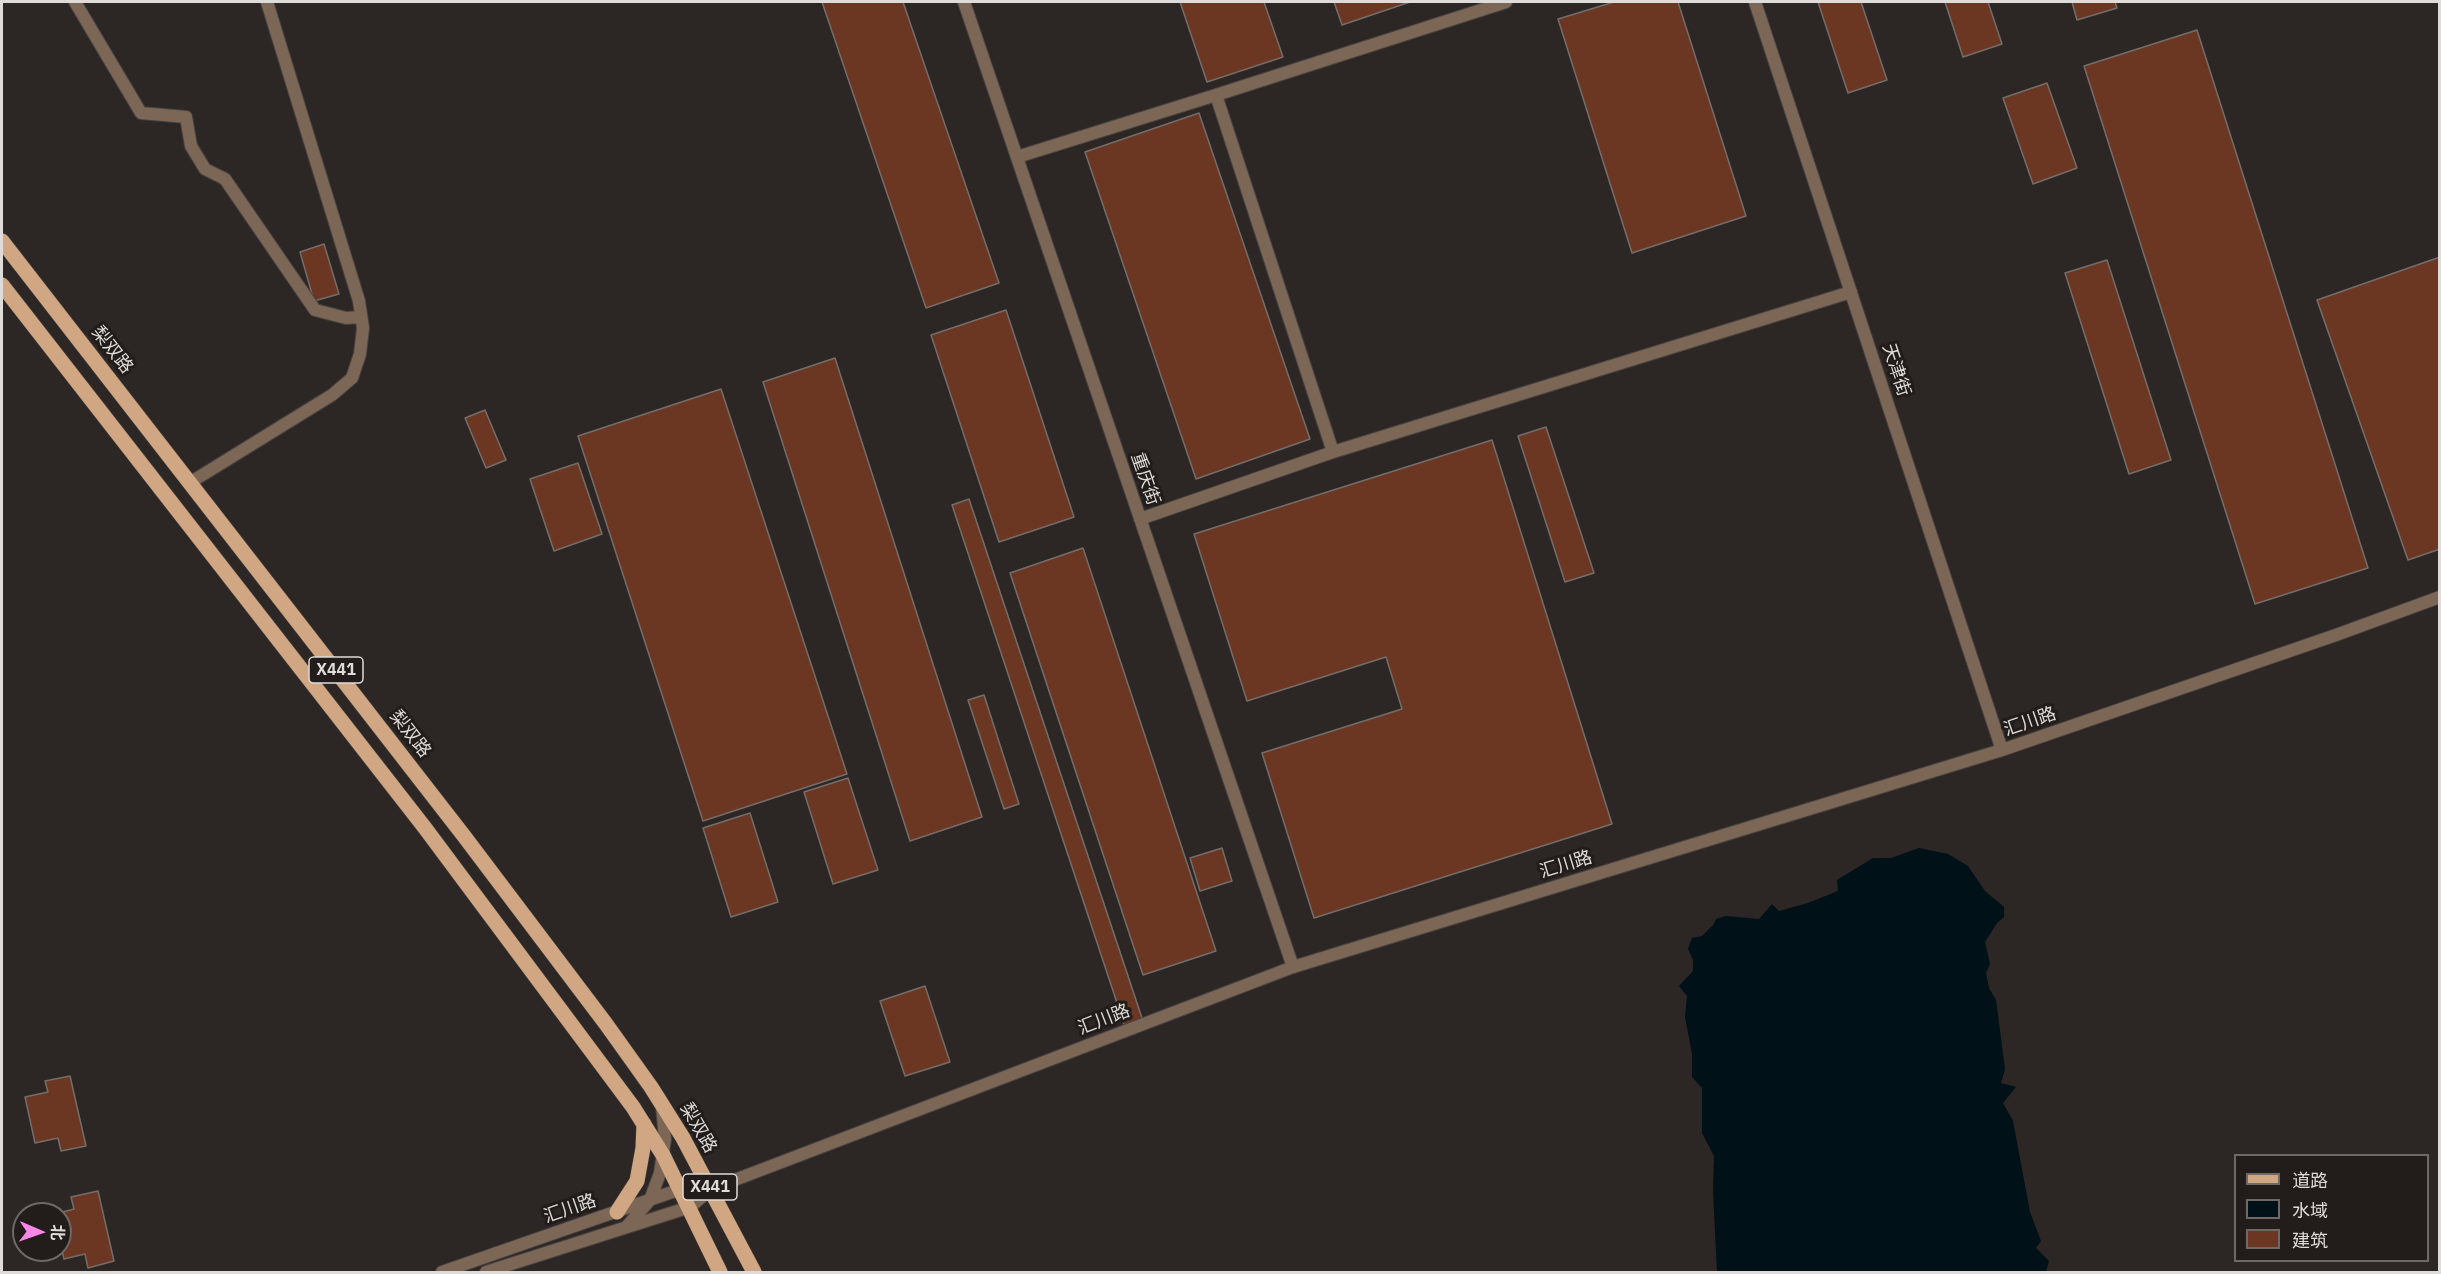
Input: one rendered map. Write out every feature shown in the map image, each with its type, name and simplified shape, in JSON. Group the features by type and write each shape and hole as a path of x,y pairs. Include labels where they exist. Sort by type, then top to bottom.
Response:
{"main road":[{"name":"梨双路","path":"2,241 191,482 606,1024 662,1105 711,1189 754,1272"},
{"name":"X441","path":"2,285 516,947 644,1124 681,1189 720,1272"},
{"path":"617,1212 637,1181 644,1148 644,1124"}],"street":[{"path":"75,2 141,112 186,117 191,146 205,169 225,179 315,310 346,318 361,317"},
{"path":"191,482 332,395 352,378 360,354 363,328 359,301 267,2"},
{"name":"重庆街","path":"963,2 1293,967"},
{"path":"1017,157 1506,2"},
{"name":"天津街","path":"1755,2 2002,750"},
{"path":"1216,95 1333,452"},
{"path":"1140,519 1333,452 1851,292"},
{"name":"汇川路","path":"486,1272 690,1207 711,1189 1293,967 2002,750 2325,639 2439,597"},
{"path":"625,1227 644,1210 650,1200 663,1155 665,1123 662,1105"},
{"name":"汇川路","path":"442,1272 681,1189 711,1189"}],"water":[{"path":"1919,848 1948,854 1968,866 1985,891 2004,907 2004,917 1997,923 1985,942 1990,964 1986,973 1989,988 1996,1000 2005,1069 2001,1083 2016,1087 2003,1103 2013,1121 2030,1212 2041,1241 2036,1248 2049,1261 2046,1272 1717,1272 1713,1191 1714,1156 1702,1133 1702,1088 1692,1077 1692,1054 1685,1017 1687,996 1679,986 1693,971 1693,960 1688,949 1692,938 1702,936 1716,919 1726,916 1759,919 1772,904 1779,911 1808,903 1838,891 1837,880 1873,858 1891,858"}],"building":[{"path":"822,2 903,2 999,283 926,308"},
{"path":"1180,2 1264,2 1283,57 1207,82"},
{"path":"1334,2 1410,2 1342,25"},
{"path":"1614,2 1678,2 1746,216 1632,253 1558,19"},
{"path":"1818,2 1861,2 1887,80 1848,93"},
{"path":"1945,2 1988,2 2002,44 1963,57"},
{"path":"2072,2 2115,2 2117,8 2077,20"},
{"path":"2197,30 2368,568 2255,604 2084,66"},
{"path":"2047,83 2077,168 2033,184 2003,98"},
{"path":"1199,113 1310,439 1196,479 1085,152"},
{"path":"324,244 339,294 314,301 300,252"},
{"path":"2440,257 2440,549 2408,560 2317,300"},
{"path":"2107,260 2171,460 2129,474 2065,273"},
{"path":"1006,310 1074,517 999,542 931,335"},
{"path":"835,358 982,817 910,841 763,382"},
{"path":"721,389 847,774 703,821 578,436"},
{"path":"485,410 506,460 486,468 465,418"},
{"path":"1546,427 1594,573 1565,582 1518,436"},
{"path":"1492,440 1612,824 1314,918 1262,753 1402,709 1386,657 1247,701 1194,534"},
{"path":"578,463 602,534 554,551 530,479"},
{"path":"969,499 1143,1021 1125,1027 952,505"},
{"path":"1083,548 1216,951 1143,975 1010,573"},
{"path":"984,695 1019,804 1004,809 968,700"},
{"path":"848,778 878,870 833,884 804,792"},
{"path":"750,813 778,902 731,917 703,828"},
{"path":"1222,848 1232,881 1200,891 1190,858"},
{"path":"925,986 950,1062 905,1076 880,1001"},
{"path":"70,1076 86,1146 61,1151 58,1138 35,1143 25,1097 48,1092 45,1081"},
{"path":"98,1191 114,1261 88,1268 85,1254 72,1257 72,1210 74,1209 71,1197"}]}
